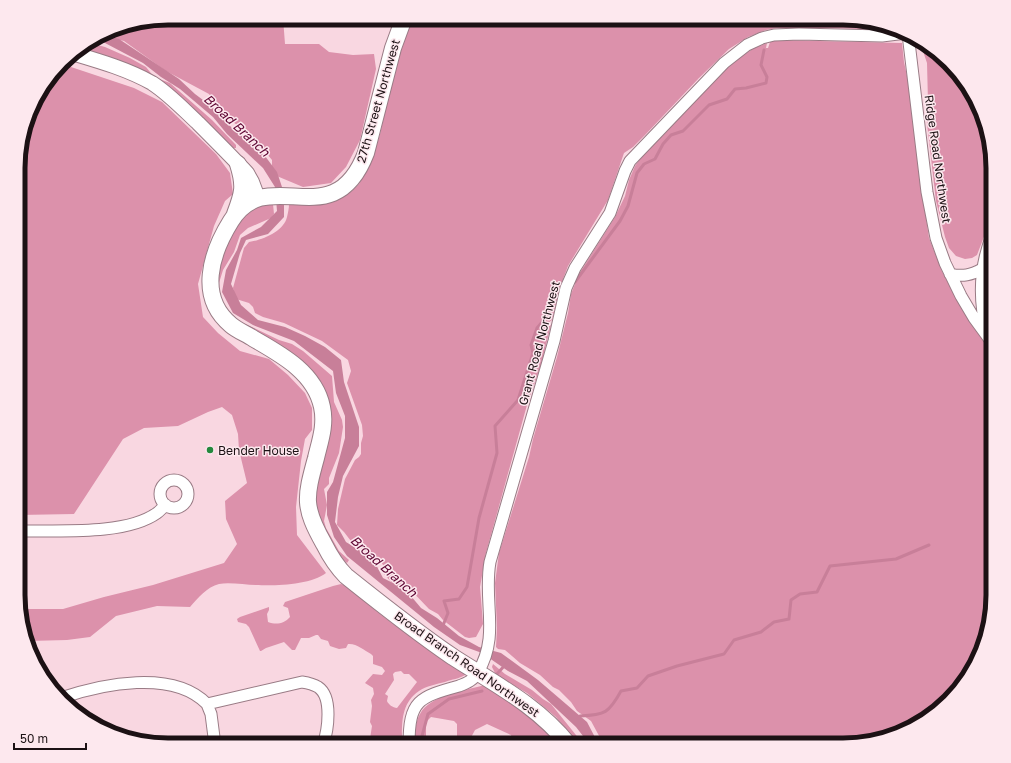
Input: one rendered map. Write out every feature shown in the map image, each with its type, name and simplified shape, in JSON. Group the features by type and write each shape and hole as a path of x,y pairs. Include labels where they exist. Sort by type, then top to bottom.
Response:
{"main road":[{"name":"27th Street Northwest","path":"258,198 280,196 313,197 333,194 345,187 356,174 366,153 393,48 401,25"},
{"path":"235,216 241,199 243,187 238,164"},
{"name":"Broad Branch Road Northwest","path":"258,198 244,206 235,216 221,239 213,260 210,277 213,297 218,309 226,321 287,359 309,380 318,395 323,410 323,425 309,483 309,512 315,527 334,561 346,576 418,632 536,710 564,738"}],"street":[{"name":"Grant Road Northwest","path":"478,672 489,646 490,630 488,586 490,562 554,341 566,288 575,268 610,213 630,161 724,63 756,40 777,34 882,36 894,35"},
{"name":"Ridge Road Northwest","path":"908,41 932,220 939,246 950,274 969,310 986,335"},
{"path":"79,55 123,70 158,87 182,107 247,173 258,198"},
{"path":"986,250 982,269 981,300 986,327"},
{"path":"950,274 965,276 974,274 982,269"},
{"path":"25,530 91,530 111,528 142,520 156,513 166,505"},
{"path":"409,738 412,712 418,703 425,697 435,692 467,683 474,678 478,672"},
{"path":"207,704 302,682 310,684 319,687 326,697 328,718 324,738"},
{"path":"67,696 86,690 110,685 158,683 175,686 198,697 207,704 215,738"}],"shaded area":[{"path":"158,25 284,25 285,44 319,44 329,52 353,55 374,54 376,69 360,140 346,167 331,183 303,187 272,174 272,160 254,138 220,112 209,94 166,71 124,41 110,38 131,30"},
{"path":"409,25 853,25 878,30 777,28 766,30 748,37 729,49 633,147 624,153 608,200 568,266 560,287 552,320 545,325 545,329 551,325 541,365 527,405 486,553 480,587 483,624 476,637 469,638 465,637 443,620 438,614 429,609 407,586 394,585 384,574 383,565 380,560 354,545 337,525 338,509 345,479 355,460 361,454 361,443 363,436 362,425 347,383 351,371 348,360 322,341 284,323 255,313 253,307 249,303 236,299 233,288 244,248 249,242 266,237 282,227 287,217 289,204 305,205 333,202 352,191 359,184 373,157 380,134 398,56"},
{"path":"111,37 119,39 179,79 195,94 215,109 231,127 265,156 277,172 284,193 284,217 268,234 246,240 240,253 231,284 241,305 258,320 285,327 305,336 325,347 341,360 344,382 359,427 359,446 343,476 338,497 335,522 346,542 373,559 383,578 405,589 421,608 437,618 459,636 479,647 501,653 538,680 587,722 595,738 585,738 576,727 527,681 508,671 482,653 460,645 434,627 347,556 334,537 327,515 327,492 333,482 345,438 345,416 336,393 333,371 294,341 253,325 233,313 222,292 226,270 237,250 241,238 261,227 277,211 275,187 263,168 227,134 213,117 180,89 143,63 105,43 100,42"},
{"path":"777,40 902,43 929,238 942,271 959,302 986,344 986,605 981,632 967,667 957,682 937,703 915,719 880,733 853,738 600,738 591,721 577,711 571,702 559,690 553,687 540,675 520,663 505,650 498,649 496,647 497,628 495,583 499,553 529,457 557,357 571,294 579,274 615,217 625,196 629,180 635,166 645,152 733,62 754,48 767,43 766,48 768,48 770,42"},
{"path":"95,44 105,47 146,67 154,77 127,63 85,51"},
{"path":"922,48 937,60 962,88 975,113 981,131 986,158 986,231 977,255 972,258 965,259 956,256 949,248 936,201 926,115 928,102 927,63"},
{"path":"68,66 134,88 162,102 216,154 230,173 233,194 225,201 214,226 198,284 203,317 218,333 240,351 269,359 288,375 305,393 312,408 312,430 305,439 301,461 296,507 297,535 326,573 311,580 283,585 223,583 215,585 207,590 190,607 157,606 116,616 90,637 67,640 33,641 25,609 63,609 153,585 224,563 237,544 226,519 225,501 247,483 239,450 238,434 232,415 222,407 178,426 144,428 123,439 74,514 25,515 25,158 30,131 36,113 49,88"},
{"path":"154,77 170,83 212,120 236,145 236,148 233,148 175,93"},
{"path":"265,204 273,204 274,214 271,218 248,228 240,235 234,252 223,270 219,283 217,282 219,264 236,224 252,209"},
{"path":"237,320 279,340 292,344 303,351 332,376 334,402 342,420 343,427 339,453 329,478 329,484 324,489 327,505 324,521 326,528 339,551 349,560 347,563 339,556 330,543 323,529 314,503 314,495 327,446 331,422 328,398 316,375 300,359 280,345 239,323"},
{"path":"341,584 346,586 397,627 465,672 465,675 432,685 419,691 413,696 408,702 403,715 402,738 370,738 372,726 370,722 372,706 371,700 374,694 373,688 365,683 373,674 382,675 385,671 382,667 373,664 373,656 371,654 360,647 351,644 348,644 346,648 339,649 330,646 328,641 321,639 318,635 309,638 301,638 295,650 292,650 284,642 260,651 249,627 246,624 238,622 237,619 240,617 269,607 267,614 268,622 277,624 283,622 290,617 288,608 283,606 285,602 333,586","holes":["401,671 404,674 409,674 417,682 397,708 392,707 387,701 388,696 385,694 394,680 393,674"]},
{"path":"493,664 505,674 532,690 551,704 578,738 572,738 556,717 527,693 496,675 492,667"},
{"path":"485,685 534,717 554,738 512,738 511,735 487,724 475,730 471,738 457,738 457,724 454,721 431,717 426,722 426,738 415,738 417,721 425,708 440,698 459,691"}],"waterway":[{"path":"575,282 620,221 628,206 637,173 644,164 655,159 663,144 671,135 683,131 709,105 727,99 735,89 766,83 767,77 761,65 764,50"},
{"path":"442,628 448,613 444,601 459,599 467,587 479,518 497,453 495,426 518,400 533,353 531,345 537,328 543,321"},
{"path":"578,719 580,716 595,715 605,711 613,704 621,691 637,688 648,676 677,666 724,654 734,640 761,632 774,622 789,619 791,600 800,594 817,592 830,566 896,559 929,545"},
{"path":"497,674 505,665"},
{"path":"422,738 428,714 449,699 482,691"}],"place":[{"name":"Bender House","path":"210,450"}],"water label":[{"name":"Broad Branch","path":"237,125"},
{"name":"Broad Branch","path":"384,566"}]}
